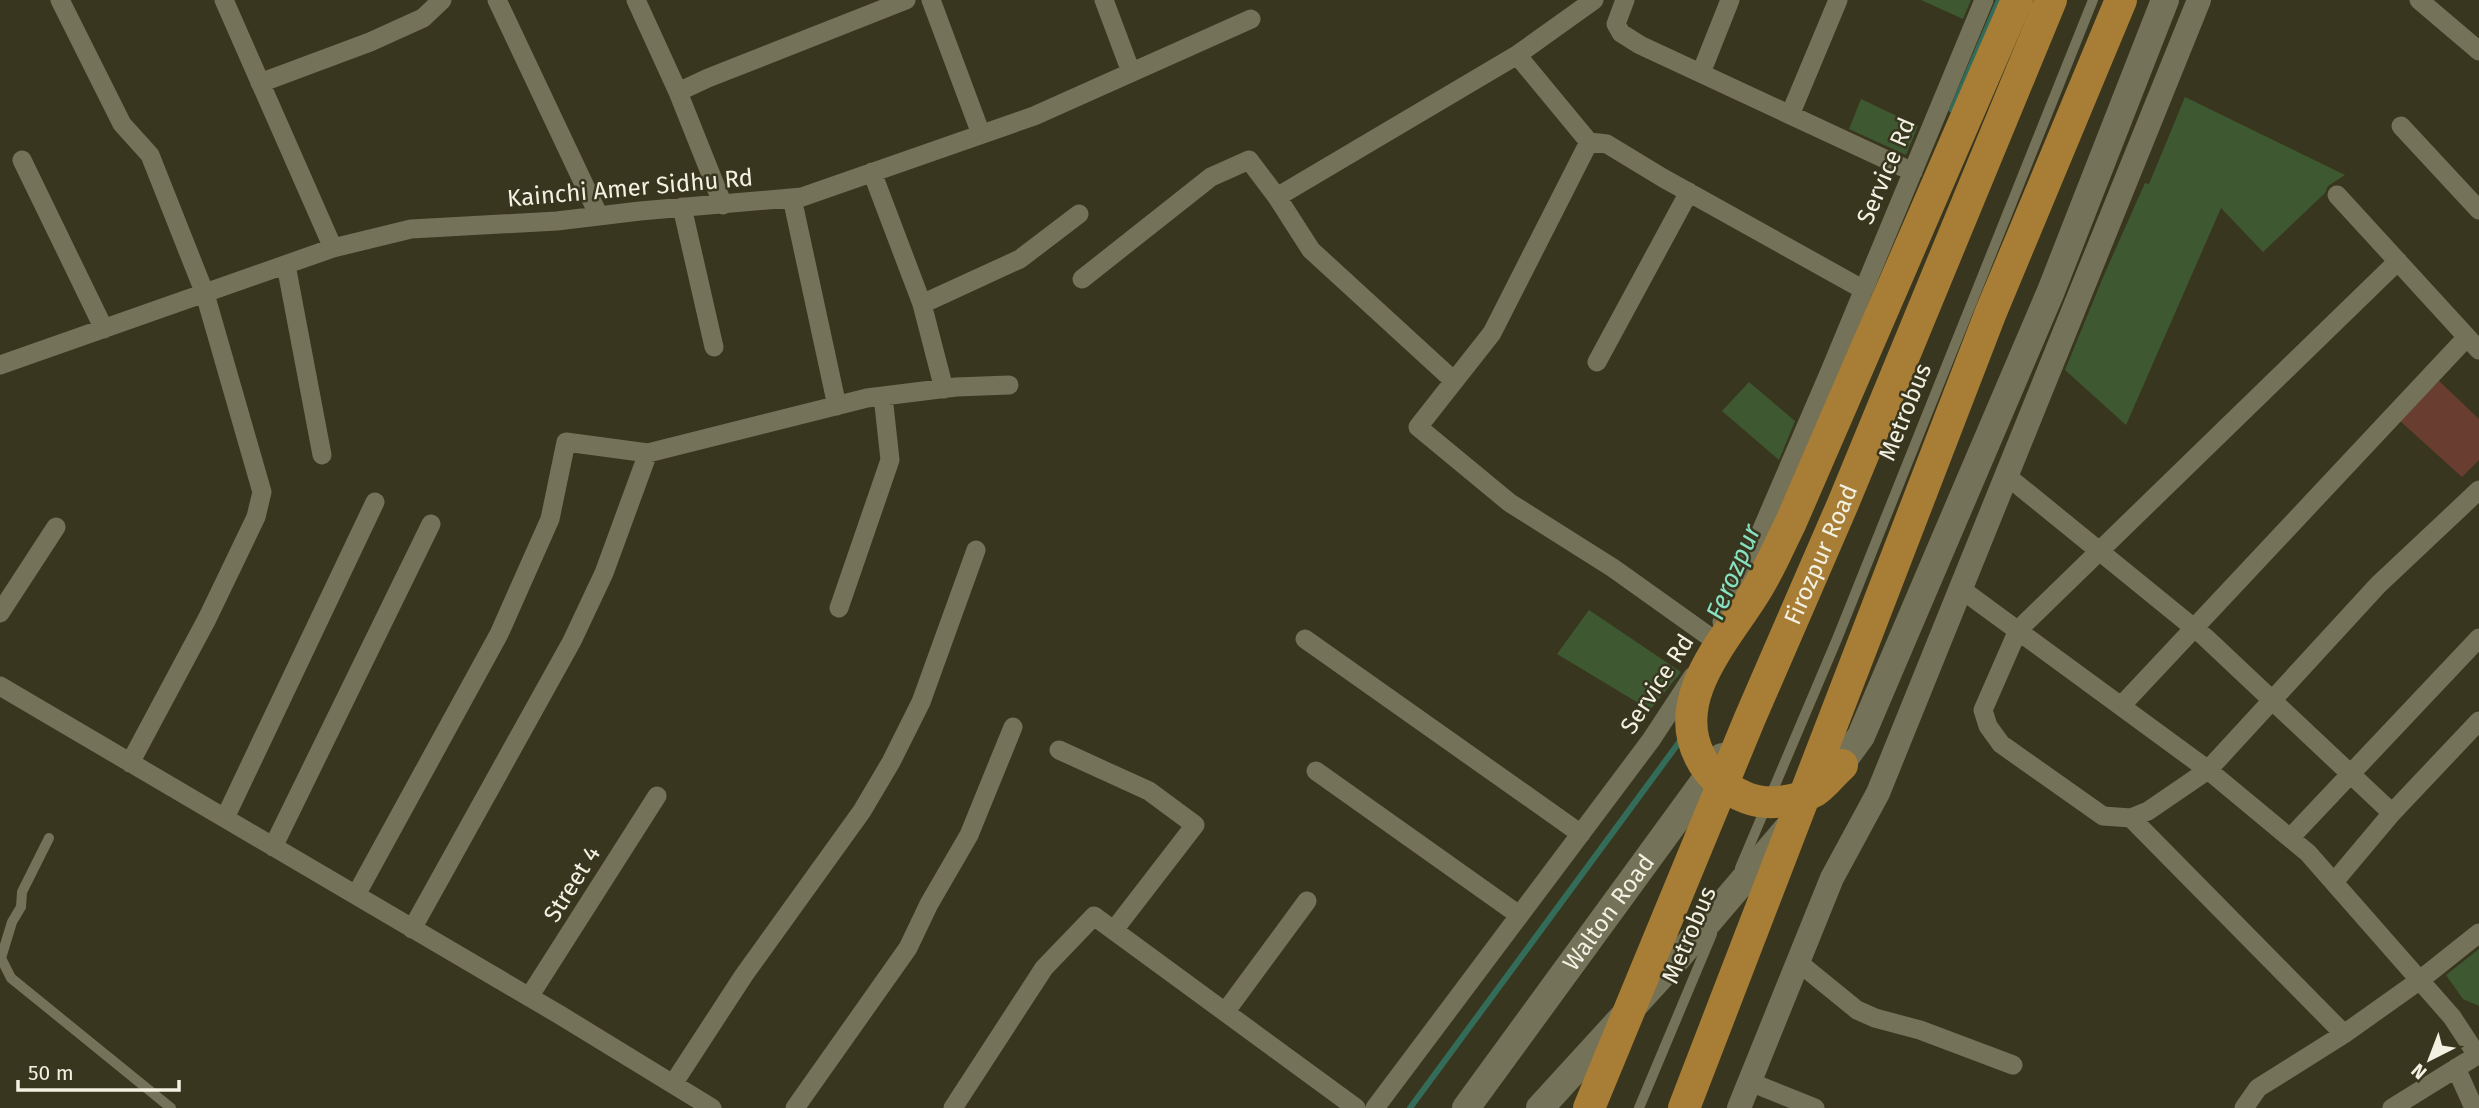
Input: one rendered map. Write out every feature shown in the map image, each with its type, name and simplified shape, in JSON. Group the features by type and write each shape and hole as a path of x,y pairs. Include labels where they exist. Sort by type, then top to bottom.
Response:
{"main road":[{"path":"1842,765 1815,791 1782,802 1755,801 1731,792 1706,770 1693,743 1690,709 1700,679 1758,587 1791,522 2017,0"},
{"name":"Firozpur Road","path":"1589,1108 2051,0"},
{"path":"1684,1108 1991,312 2121,0"},
{"path":"1540,1108 1678,957 1842,765 1861,736 2052,291 2165,0"},
{"name":"Walton Road","path":"1466,1108 1750,718"}],"street":[{"path":"60,0 122,124 150,155 205,294 262,492 251,529 207,619 130,762"},
{"path":"224,0 334,248"},
{"path":"260,83 370,42 423,18 442,0"},
{"path":"497,0 599,216"},
{"path":"636,0 678,92 723,205"},
{"path":"678,92 906,0"},
{"path":"931,0 981,134"},
{"path":"1104,0 1131,72"},
{"path":"1277,197 1517,55 1594,0"},
{"path":"1625,0 1616,24 1621,33 1913,173"},
{"path":"1700,73 1730,0"},
{"path":"1790,115 1838,0"},
{"name":"Service Rd","path":"1375,1108 1651,740 1714,640 1984,0"},
{"path":"1739,1108 1832,878 1878,793 2199,0"},
{"path":"2419,0 2479,51"},
{"name":"Kainchi Amer Sidhu Rd","path":"2,361 104,329 334,248 411,229 557,221 802,197 1034,116 1251,19"},
{"path":"1517,55 1589,142 1607,144 1864,289"},
{"path":"2401,127 2479,211"},
{"path":"1589,142 1492,333 1418,427 1510,503 1613,568 1714,640"},
{"path":"22,160 104,329"},
{"path":"1082,279 1211,177 1249,160 1311,250 1454,381"},
{"path":"872,172 922,304 944,389"},
{"path":"1597,362 1689,192"},
{"path":"2121,706 2193,627 2473,343 2337,195"},
{"path":"792,198 837,406"},
{"path":"682,207 714,347"},
{"path":"922,304 1020,259 1079,214"},
{"path":"2398,261 2018,630 1983,710 1988,726 2001,744 2103,816 2131,818 2148,811 2208,770 2378,585 2479,490"},
{"path":"286,265 322,455"},
{"path":"356,895 499,634 550,519 566,442 648,453 883,397 944,389 1009,385"},
{"path":"839,608 890,460 883,397"},
{"path":"412,929 572,642 604,573 648,453"},
{"path":"2007,476 2193,627 2392,813"},
{"path":"225,818 375,502"},
{"path":"273,847 431,524"},
{"path":"0,613 56,527"},
{"path":"673,1084 744,975 862,811 891,762 921,702 976,550"},
{"path":"1961,589 2208,770 2308,853 2452,1017 2478,1055 2392,1108"},
{"path":"2290,838 2479,638"},
{"path":"1305,639 1581,834"},
{"path":"0,686 712,1108"},
{"path":"2334,882 2392,813 2479,721"},
{"path":"795,1108 908,948 929,904 969,835 1013,726"},
{"path":"1059,750 1149,791 1195,825 1114,930"},
{"path":"1316,771 1519,915"},
{"name":"Street 4","path":"529,998 657,796"},
{"path":"2131,818 2344,1034"},
{"path":"1226,1011 1307,901"},
{"path":"953,1108 1044,968 1094,916 1356,1108"},
{"path":"2244,1108 2258,1088 2344,1034 2420,981 2479,933"},
{"path":"1798,962 1857,1010 1875,1018 1920,1030 2012,1065"},
{"path":"2456,1068 2474,1108"},
{"path":"1750,1082 1815,1108"}],"lane":[{"name":"Metrobus","path":"1639,1108 1837,639 2092,0"},
{"path":"49,838 22,892 21,907 12,922 1,958 11,978 171,1108"},
{"path":"152,1108 161,1099"}],"shaded area":[{"path":"2439,381 2479,419 2479,460 2462,477 2399,420"}],"building":[{"path":"1921,0 1971,0 1963,19"},
{"path":"2185,97 2345,175 2328,186 2325,193 2263,252 2221,208 2126,425 2065,370 2104,275 2145,183 2149,184"},
{"path":"1861,99 1918,126 1906,155 1849,129"},
{"path":"1749,382 1795,421 1779,460 1722,411"},
{"path":"1589,610 1681,672 1650,710 1557,654"},
{"path":"2479,949 2479,1006 2463,999 2446,975"}],"waterway":[{"name":"Ferozpur","path":"1952,110 1999,0"},
{"name":"Ferozpur","path":"1410,1108 1683,737"}]}
